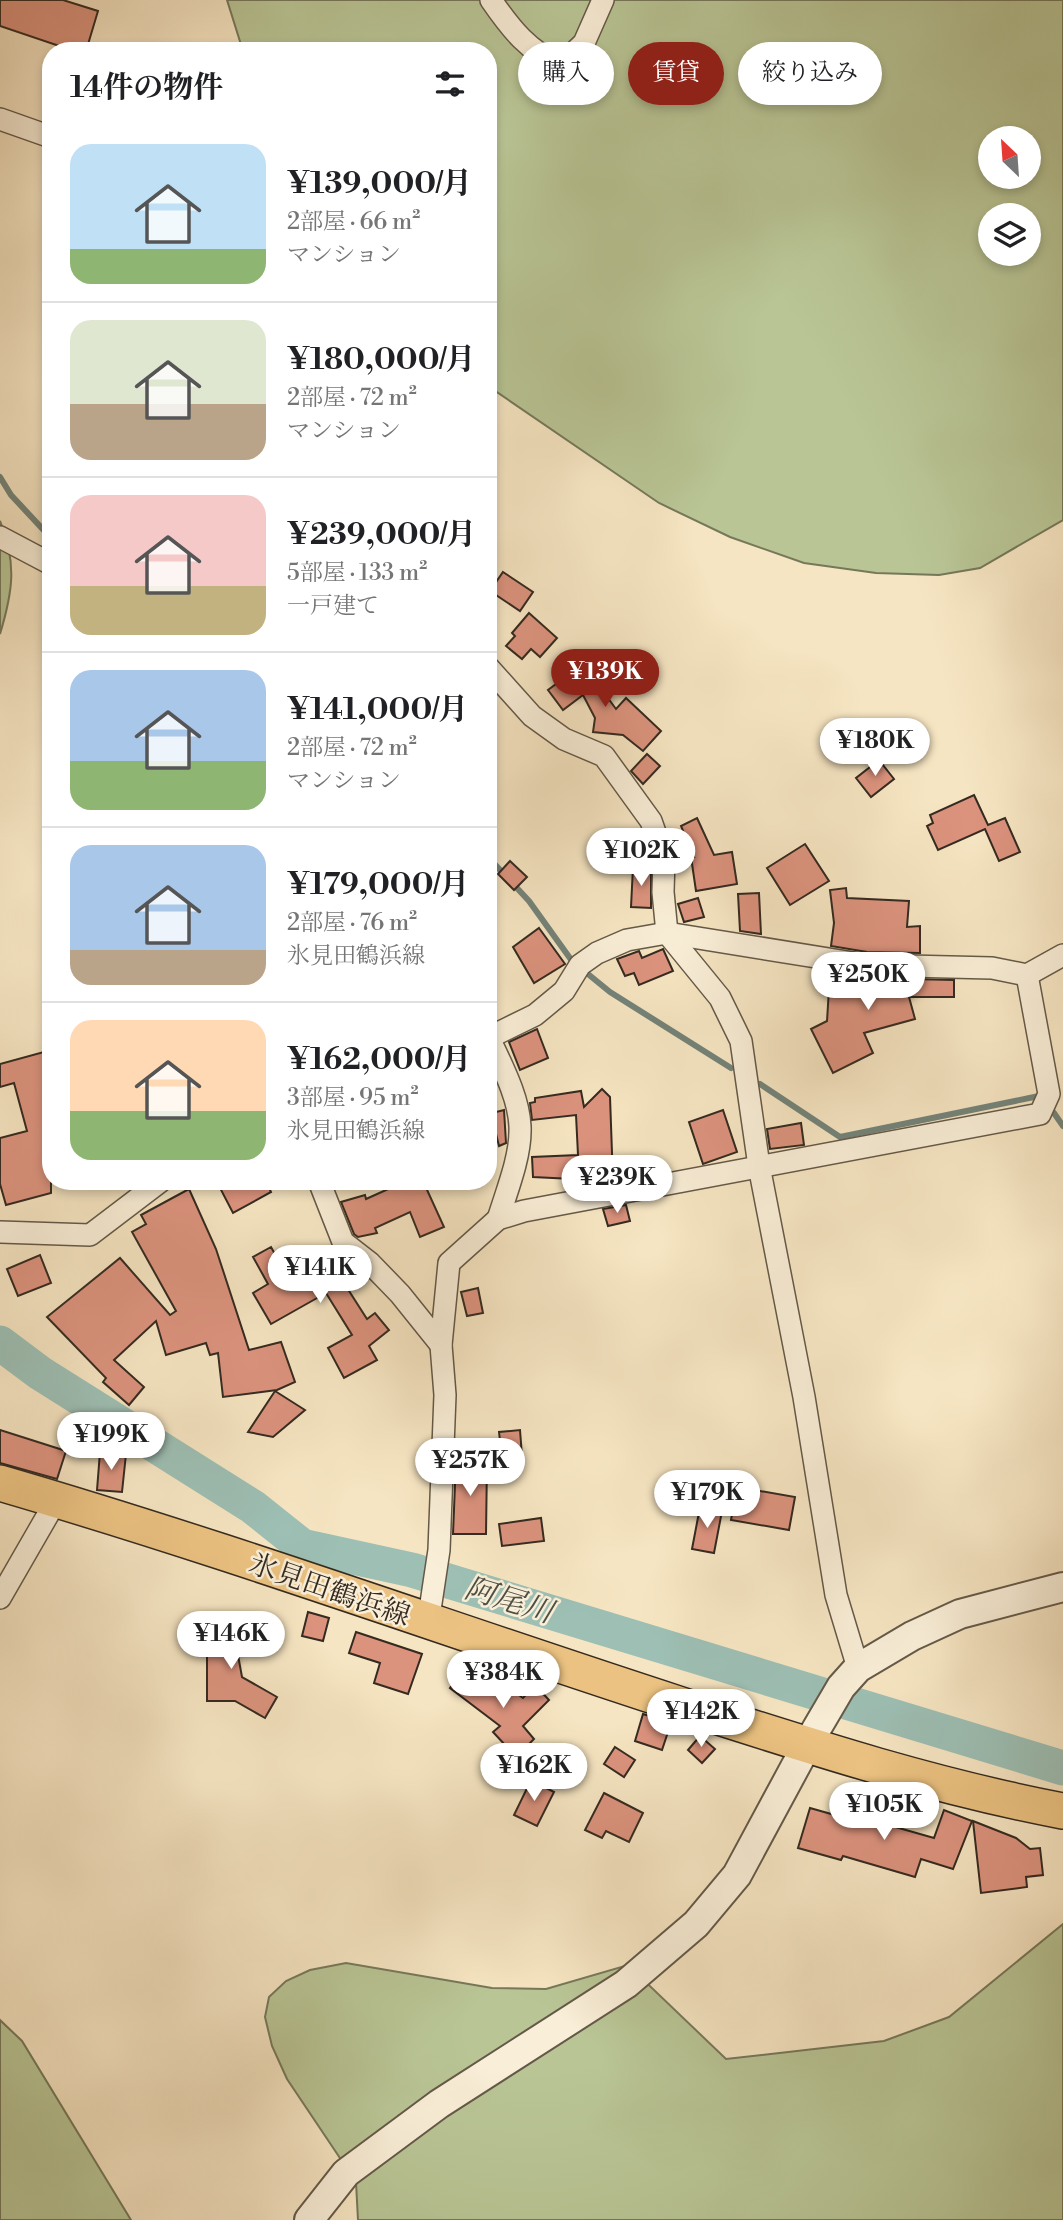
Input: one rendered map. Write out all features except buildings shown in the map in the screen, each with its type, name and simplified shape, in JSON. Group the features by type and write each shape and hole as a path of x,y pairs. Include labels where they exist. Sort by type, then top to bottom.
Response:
{"main road":[{"name":"氷見田鶴浜線","path":"0,1483 429,1611 813,1734 997,1798 1063,1811"}],"street":[{"path":"491,0 507,24 537,55 561,65 584,43 603,0"},
{"path":"0,119 42,134"},
{"path":"0,537 42,559"},
{"path":"497,677 532,716 564,739 604,756 651,821 664,858 663,892 667,933 720,998 741,1041 759,1166 804,1397 850,1677"},
{"path":"497,1034 535,1015 564,991 580,965 597,953 627,940 667,933 866,965 992,968 1027,975 1063,955"},
{"path":"429,1611 439,1550 445,1395 441,1345 449,1263 498,1219 524,1212 1040,1114 1049,1094 1027,975"},
{"path":"497,1054 513,1087 521,1119 522,1141 498,1219"},
{"path":"0,1232 90,1235 149,1190"},
{"path":"323,1190 343,1242 370,1263 400,1294 441,1345"},
{"path":"0,1598 57,1499"},
{"path":"309,2220 346,2173 439,2104 626,1984 696,1924 737,1875 813,1734 850,1677 912,1636 960,1614 1063,1587"}],"green space":[{"path":"227,0 1063,0 1063,520 980,568 939,575 876,573 804,563 730,537 659,503 497,392 497,42 240,42"},
{"path":"0,521 9,550 11,577 8,604 0,634"},
{"path":"1063,1924 1063,2220 358,2220 356,2182 287,2079 272,2046 265,2017 269,1997 286,1981 310,1970 346,1963 492,1988 546,1989 628,1965 726,2059 884,2041 949,2017"},
{"path":"0,2020 22,2041 131,2220 0,2220"}],"waterway":[{"path":"0,477 11,495 42,528"},
{"path":"497,867 529,901 572,961 610,992 731,1068"},
{"path":"760,1084 840,1137 1039,1096"},
{"path":"1054,1113 1063,1126"},
{"name":"阿尾川","path":"0,1343 40,1373 253,1507 302,1546 412,1570 1063,1768"}]}
